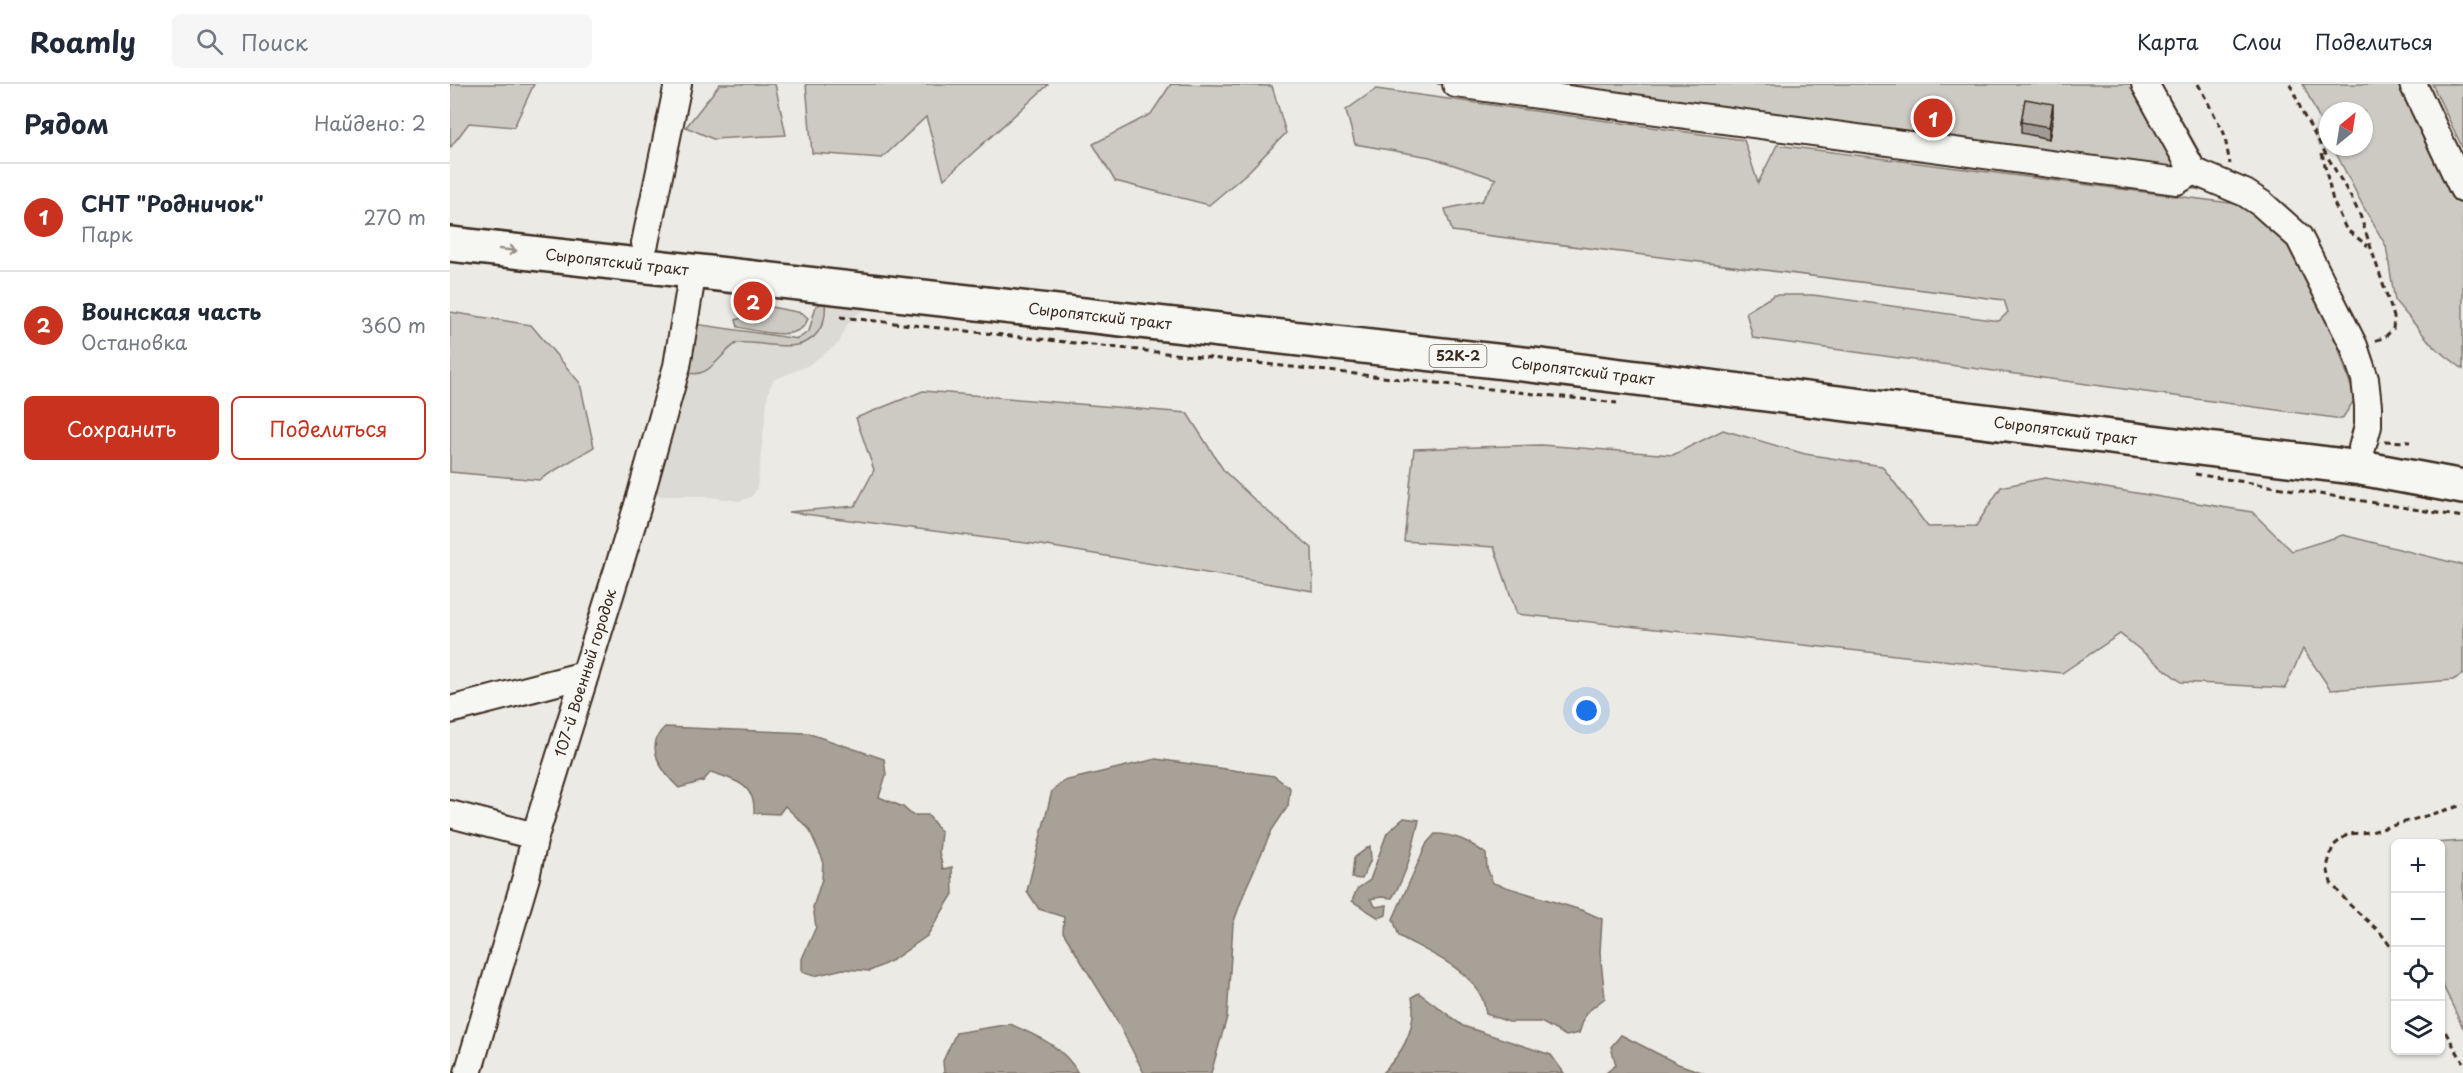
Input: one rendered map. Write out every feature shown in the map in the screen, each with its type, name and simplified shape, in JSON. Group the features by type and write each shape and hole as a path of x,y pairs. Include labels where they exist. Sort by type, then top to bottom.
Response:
{"main road":[{"name":"Сыропятский тракт","path":"450,222 1537,345 2362,448 2463,466"},
{"name":"Сыропятский тракт","path":"450,244 1555,367 2361,468 2463,487"}],"street":[{"path":"645,243 678,84"},
{"path":"1456,84 2177,181 2193,171"},
{"path":"2145,84 2193,171 2229,186 2262,204 2299,237 2354,346 2365,379 2368,426 2362,448"},
{"path":"2414,84 2463,189"},
{"name":"107-й Военный городок","path":"468,1073 526,877 535,836 638,508 677,366 693,270"},
{"path":"450,710 584,675"},
{"path":"450,814 535,836"}],"path":[{"path":"2198,84 2224,133 2228,146 2229,186"},
{"path":"2290,84 2319,145"},
{"path":"2323,156 2333,201 2346,229 2368,246"},
{"path":"2325,156 2360,215 2368,246 2394,317 2393,329 2384,338 2354,346"},
{"path":"840,317 1621,403"},
{"path":"2186,473 2463,517"},
{"path":"2391,947 2380,932 2350,906 2331,883 2327,867 2333,846 2348,834 2371,832 2463,805"},
{"path":"2445,1031 2463,1062"}],"shaded area":[{"path":"450,84 534,84 514,127 469,123 450,148"},
{"path":"720,84 775,84 786,135 713,139 686,127"},
{"path":"806,84 1048,85 944,179 926,117 882,158 812,153"},
{"path":"1171,84 1272,86 1286,133 1248,172 1209,205 1115,181 1093,144 1151,114"},
{"path":"1437,84 2161,84 2200,153 2217,192"},
{"path":"2303,84 2404,84 2463,205 2463,369 2433,346 2395,301 2386,246 2338,156 2373,156 2373,102 2319,102 2319,119"},
{"path":"2432,84 2463,84 2463,149"},
{"path":"1376,89 1744,140 1758,183 1777,145 2246,205 2298,249 2335,337 2355,399 2342,419 1753,338 1746,312 1774,295 1813,295 1999,321 2008,312 2004,300 1452,231 1445,209 1482,201 1496,179 1430,157 1355,144 1346,110"},
{"path":"825,302 870,305 847,325 839,343 807,366 773,380 768,393 757,489 751,497 740,501 702,496 655,496 644,505 685,372 720,356 737,343 790,345 813,338 827,316"},
{"path":"825,302 824,321 811,340 791,346 737,343 707,370 693,374 685,372 695,324 798,339 809,331 816,306"},
{"path":"771,307 802,313 808,318 804,326 788,333 767,333 738,327 736,320 751,314 756,308"},
{"path":"450,312 531,325 580,383 594,447 539,480 450,472"},
{"path":"923,391 1187,413 1224,471 1260,505 1312,548 1313,591 1041,545 789,512 855,506 874,470 856,418"},
{"path":"1723,430 1805,454 1882,466 1928,527 1976,526 2001,487 2045,478 2252,512 2292,551 2343,535 2463,565 2463,674 2453,680 2331,690 2303,649 2285,688 2181,682 2120,634 2062,673 1517,614 1494,547 1404,541 1414,449 1541,445 1673,455"},
{"path":"665,727 807,733 884,759 886,775 879,797 903,807 912,815 928,815 941,832 939,852 943,869 952,867 953,894 927,936 891,961 870,971 843,969 814,976 802,972 802,959 816,927 813,907 822,879 823,860 809,829 785,806 779,814 754,813 754,803 747,789 735,781 711,772 703,781 679,788 657,759 656,742"},
{"path":"1156,759 1274,776 1290,788 1288,806 1272,830 1233,924 1227,1017 1211,1073 1144,1073 1112,1011 1063,932 1064,917 1039,909 1027,891 1052,791 1064,781"},
{"path":"1404,818 1419,820 1406,870 1392,898 1370,899 1376,907 1387,905 1386,915 1379,918 1352,901 1357,889 1370,880 1387,833"},
{"path":"1435,834 1449,835 1462,840 1486,854 1487,868 1493,883 1584,911 1602,919 1600,952 1605,998 1586,1013 1579,1033 1566,1036 1541,1022 1509,1022 1486,1014 1481,996 1466,976 1445,961 1399,936 1393,919 1427,843"},
{"path":"2463,841 2463,1028 2445,990 2445,842"},
{"path":"1370,846 1371,859 1362,879 1352,878 1354,858"},
{"path":"1419,993 1463,1026 1551,1055 1564,1073 1382,1073 1397,1056 1407,1038 1413,1019 1412,997"},
{"path":"1010,1024 1057,1049 1078,1073 944,1073 943,1061 956,1033"},
{"path":"1621,1035 1678,1064 1704,1073 1606,1073 1616,1065 1611,1047"}],"building":[{"path":"2025,99 2053,104 2049,127 2021,122"}],"place":[{"name":"СНТ \"Родничок\"","path":"1933,118"},
{"name":"Воинская часть","path":"753,301"}]}
